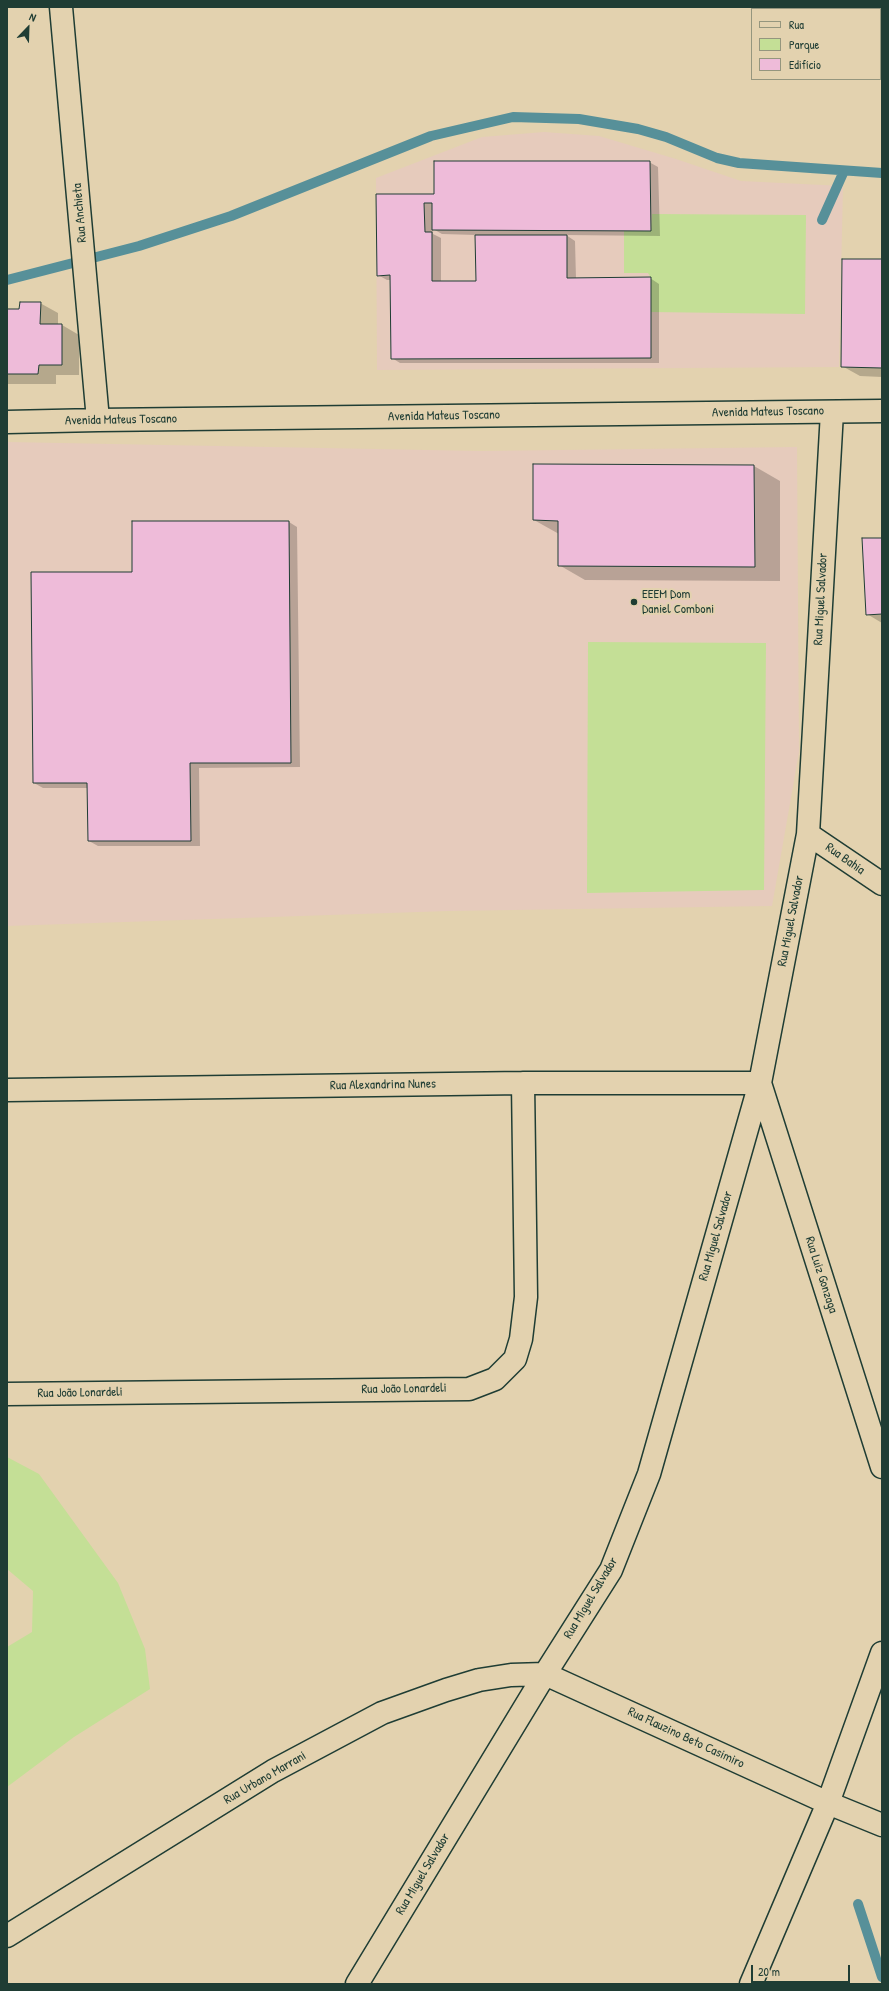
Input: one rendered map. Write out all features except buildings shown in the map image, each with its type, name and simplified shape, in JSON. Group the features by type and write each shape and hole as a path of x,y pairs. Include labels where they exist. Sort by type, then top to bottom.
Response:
{"street":[{"name":"Rua Anchieta","path":"61,7 98,420"},
{"name":"Avenida Mateus Toscano","path":"7,422 832,412 878,415"},
{"name":"Rua Miguel Salvador","path":"357,1984 545,1674 611,1570 649,1474 760,1083 808,834 832,412"},
{"name":"Rua Bahia","path":"808,834 882,884"},
{"name":"Rua Alexandrina Nunes","path":"7,1090 523,1083 760,1083"},
{"name":"Rua João Lonardeli","path":"7,1394 469,1389 495,1379 515,1359 521,1339 526,1297 523,1083"},
{"name":"Rua Luiz Gonzaga","path":"760,1083 882,1467"},
{"path":"752,1984 828,1803 882,1653"},
{"name":"Rua Flauzino Beto Casimiro","path":"545,1674 828,1803 882,1825"},
{"name":"Rua Urbano Marrani","path":"7,1936 273,1771 382,1713 478,1680 545,1674"}],"shaded area":[{"path":"544,132 599,136 676,159 741,181 843,186 839,367 377,370 376,178 482,137"},
{"path":"7,442 481,451 797,447 799,752 772,906 448,911 7,926"}],"green space":[{"path":"652,214 806,215 805,314 650,312 651,278 648,273 624,273 624,231 651,231"},
{"path":"588,642 766,643 764,890 587,893"},
{"path":"7,1457 39,1474 118,1583 145,1649 150,1689 74,1737 7,1787 7,1647 32,1632 33,1591 7,1569"}],"waterway":[{"path":"7,280 139,246 231,216 431,136 513,117 579,119 638,129 666,137 717,158 739,163 882,173"},
{"path":"822,220 844,171"},
{"path":"858,1904 882,1977"}],"place":[{"name":"EEEM Dom Daniel Comboni","path":"634,602"}]}
